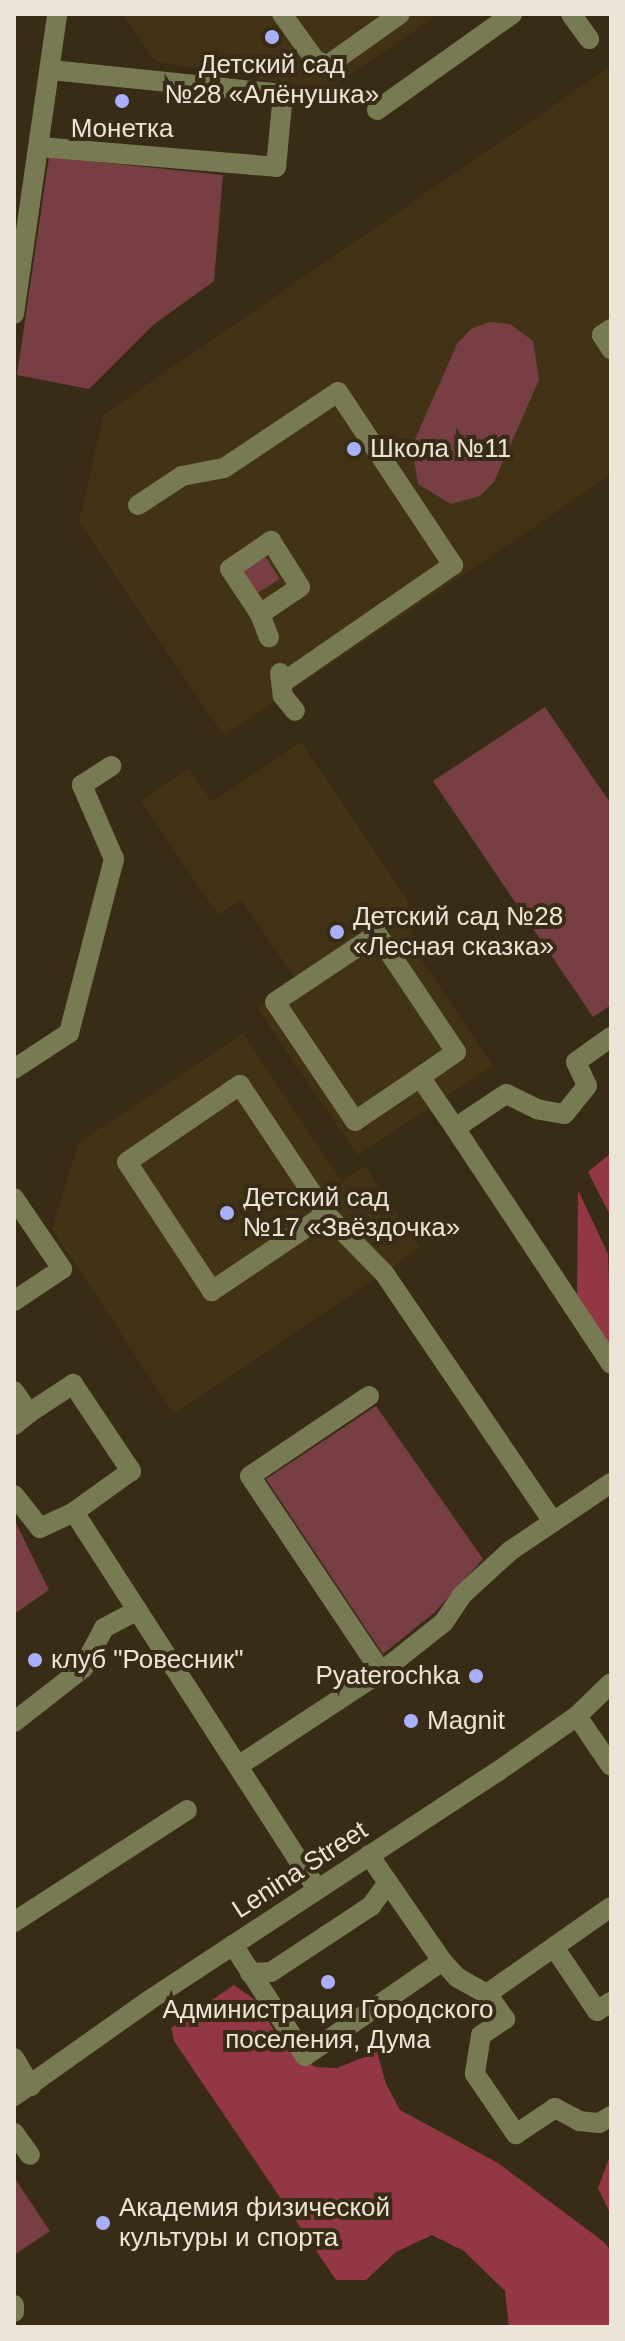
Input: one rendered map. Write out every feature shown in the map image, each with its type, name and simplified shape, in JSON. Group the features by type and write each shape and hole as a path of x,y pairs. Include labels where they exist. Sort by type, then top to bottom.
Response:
{"street":[{"path":"14,314 57,14"},
{"path":"282,14 315,60 328,65 400,14"},
{"path":"377,110 512,14"},
{"path":"571,14 589,39"},
{"path":"40,147 276,167 283,94 51,70"},
{"path":"611,329 602,335 611,349"},
{"path":"138,505 182,476 224,468 338,392 453,565 281,676 295,711"},
{"path":"260,614 269,637"},
{"path":"14,1069 69,1033 114,859 82,785 111,766"},
{"path":"377,934 456,1052 420,1077 355,1121 275,1002 377,934"},
{"path":"455,1128 506,1094 537,1109 564,1114 587,1086 576,1062 611,1037"},
{"path":"420,1077 611,1364"},
{"path":"326,1214 212,1291 127,1162 240,1085 326,1214 384,1273 553,1522"},
{"path":"14,1198 62,1269 14,1301"},
{"path":"14,1391 22,1419 73,1384 131,1471 74,1512 40,1528 14,1495"},
{"path":"369,1396 250,1476 381,1672"},
{"path":"241,1764 381,1672 444,1622 462,1595 510,1551 611,1483"},
{"path":"74,1512 241,1764 317,1889"},
{"path":"14,1722 83,1668 104,1628 138,1610"},
{"name":"Lenina Street","path":"23,2091 233,1945 577,1716 611,1683"},
{"path":"577,1716 611,1766"},
{"path":"14,1922 187,1810"},
{"path":"369,1855 442,1961 458,1978 487,1994 505,2019 481,2035 475,2074 516,2134 555,2108 579,2121 599,2123 611,2116"},
{"path":"250,1973 271,1972 371,1906 388,1883"},
{"path":"487,1994 611,1907"},
{"path":"233,1945 305,2056 442,1961"},
{"path":"554,1947 597,2011 611,2002"},
{"path":"14,2058 23,2091"},
{"path":"14,2133 30,2155"},
{"path":"14,2305 14,2312"}],"shaded area":[{"name":"Детский сад №28 «Алёнушка»","path":"123,14 439,14 327,90 155,61"},
{"name":"Школа №11","path":"611,66 611,475 224,736 79,522 104,414"},
{"path":"49,157 223,175 214,281 153,325 89,389 17,375"},
{"path":"490,322 510,324 533,341 539,380 494,482 480,496 451,504 418,484 412,446 457,344 471,329"},
{"path":"266,557 280,579 257,593 243,571"},
{"path":"545,707 611,804 611,1005 593,1017 433,781"},
{"name":"Детский сад №28 «Лесная сказка»","path":"301,742 408,901 414,949 493,1066 357,1155 257,1007 296,980 242,900 218,915 141,801 189,768 212,802"},
{"name":"Детский сад №17 «Звёздочка»","path":"243,1033 342,1181 365,1166 420,1248 174,1414 52,1229 79,1142"},
{"path":"611,1153 611,1217 588,1172"},
{"path":"578,1190 608,1254 611,1348 577,1298"},
{"path":"376,1406 483,1559 435,1612 383,1654 266,1479"},
{"path":"14,1519 49,1590 14,1614"},
{"path":"234,1985 255,2000 282,2043 315,2067 337,2068 377,2052 386,2084 400,2110 498,2163 604,2242 611,2251 611,2327 509,2327 505,2291 464,2251 432,2235 396,2252 366,2280 336,2280 174,2041 171,2028"},
{"path":"611,2153 611,2215 598,2188"},
{"path":"14,2177 50,2231 14,2255"}],"place":[{"name":"Детский сад №28 «Алёнушка»","path":"272,37"},
{"name":"Монетка","path":"122,101"},
{"name":"Школа №11","path":"354,449"},
{"name":"Детский сад №28 «Лесная сказка»","path":"337,932"},
{"name":"Детский сад №17 «Звёздочка»","path":"227,1213"},
{"name":"клуб \"Ровесник\"","path":"35,1660"},
{"name":"Pyaterochka","path":"476,1676"},
{"name":"Magnit","path":"411,1721"},
{"name":"Администрация Городского поселения, Дума","path":"328,1982"},
{"name":"Академия физической культуры и спорта","path":"103,2223"}]}
